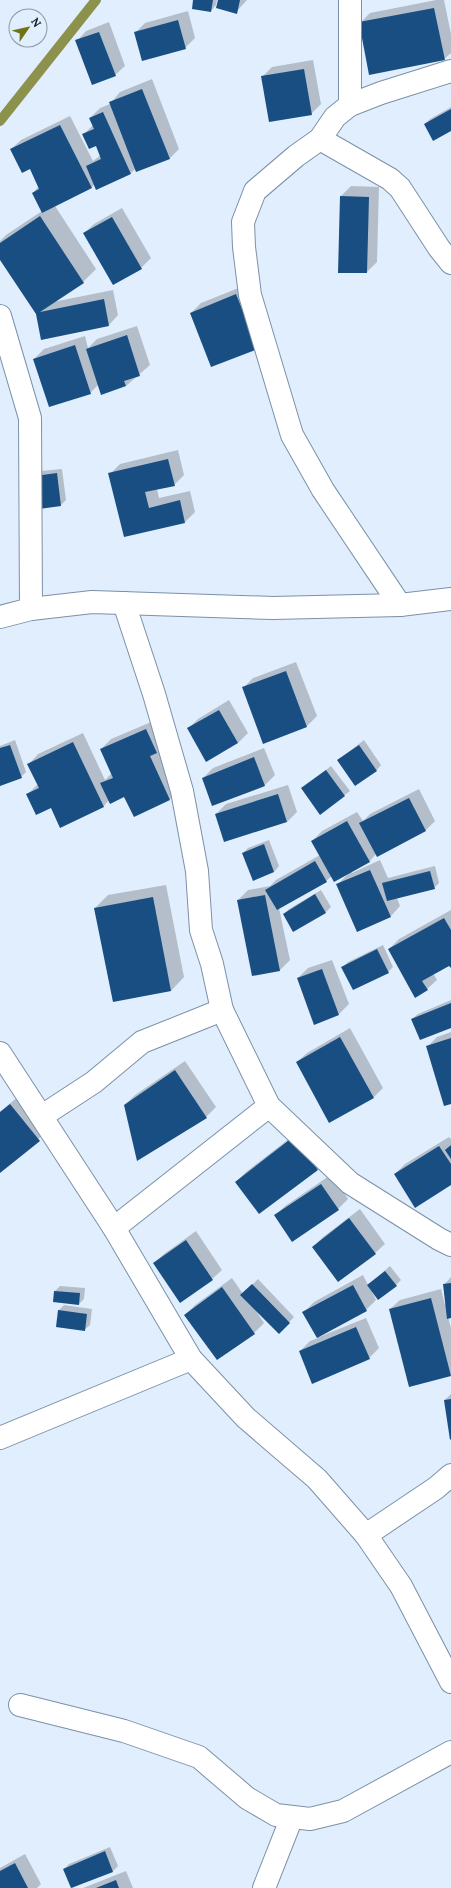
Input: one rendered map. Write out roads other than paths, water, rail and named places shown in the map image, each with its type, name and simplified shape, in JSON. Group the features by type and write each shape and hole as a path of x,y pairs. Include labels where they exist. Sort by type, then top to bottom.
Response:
{"street":[{"path":"350,0 350,105"},
{"path":"400,605 323,490 292,435 250,295 244,247 243,222 255,191 296,156 320,139 335,117 350,105 381,93 451,71"},
{"path":"320,139 390,179 400,188 439,248 451,263"},
{"path":"0,316 30,418 31,609"},
{"path":"0,617 31,609 92,602 273,608 400,605 451,600"},
{"path":"124,603 154,694 182,791 197,872 201,930 212,964 222,1010 269,1106 350,1183 439,1240 451,1245"},
{"path":"42,1116 94,1082 142,1042 222,1010"},
{"path":"0,1054 114,1228 191,1358 246,1418 318,1479 366,1534 401,1586 451,1682"},
{"path":"114,1228 269,1106"},
{"path":"0,1438 191,1358"},
{"path":"366,1534 436,1488 451,1475"},
{"path":"20,1705 124,1731 199,1757 247,1798 276,1815 310,1819 343,1811 451,1752"},
{"path":"264,1888 292,1817"}],"waterway":[{"path":"0,121 96,0"}]}
